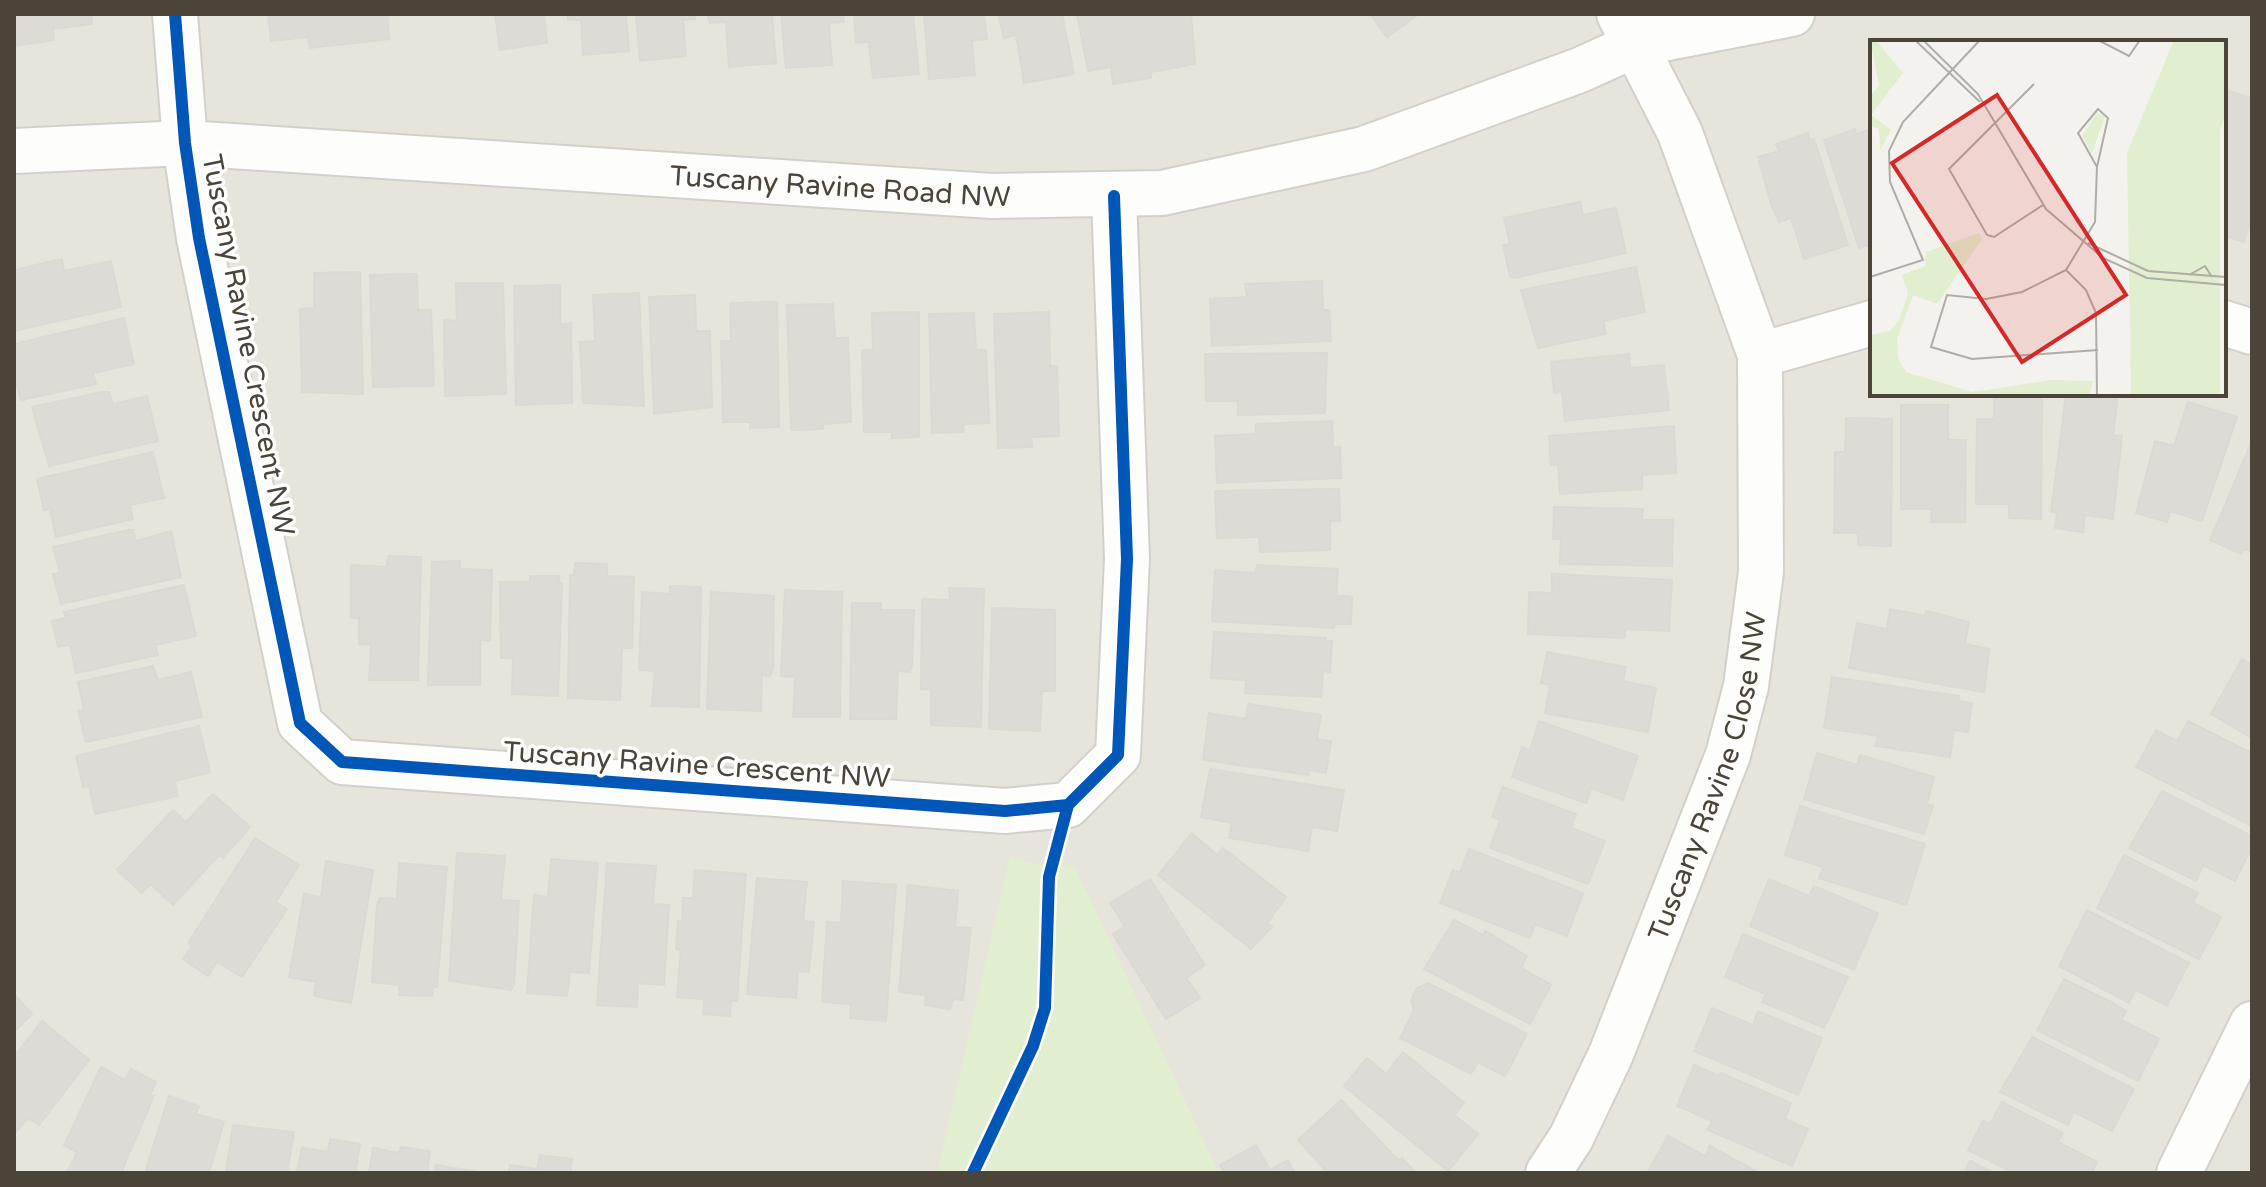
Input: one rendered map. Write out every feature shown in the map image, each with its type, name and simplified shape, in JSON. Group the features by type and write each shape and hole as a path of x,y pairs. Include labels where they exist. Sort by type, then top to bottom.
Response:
{"street":[{"name":"Tuscany Ravine Crescent NW","path":"175,14 185,143 199,238 300,723 342,762 1005,811 1068,805 1118,755 1127,559 1114,196"},
{"name":"Tuscany Ravine Road NW","path":"17,152 185,143 960,194 1114,196 1162,193 1364,149 1558,79 1627,29 1677,14"},
{"name":"Tuscany Ravine Road NW","path":"1627,29 1792,14"},
{"name":"Tuscany Ravine Close NW","path":"1548,1173 1571,1138 1611,1054 1728,755 1746,686 1761,572 1760,355 1680,133 1627,29"},
{"path":"1760,355 1870,324"},
{"path":"2226,324 2252,332"},
{"path":"2179,1173 2252,1024"}],"shaded area":[{"path":"14,14 2252,14 2252,1173 14,1173"}],"green space":[{"path":"1010,856 1034,864 1074,865 1219,1173 937,1173"}],"building":[{"path":"14,14 91,14 92,24 53,29 54,40 14,46"},
{"path":"268,14 390,14 387,15 389,39 310,48 308,37 271,41"},
{"path":"495,14 544,14 547,43 500,50"},
{"path":"568,14 626,14 629,51 583,55 581,20 568,20"},
{"path":"636,14 695,14 695,19 683,20 686,56 640,61"},
{"path":"707,14 772,14 776,63 729,67 726,22 710,23"},
{"path":"781,14 843,14 844,22 829,23 832,65 786,68"},
{"path":"854,14 913,14 919,74 873,78 869,42 856,43"},
{"path":"924,14 984,14 987,39 972,40 975,75 929,79"},
{"path":"998,14 1062,14 1074,74 1024,83 1016,35 1004,38"},
{"path":"1077,14 1191,14 1195,64 1151,72 1151,78 1113,84 1111,67 1088,71"},
{"path":"1370,14 1419,14 1387,37"},
{"path":"2226,91 2252,98 2252,215 2244,242 2226,237"},
{"path":"1855,129 1856,134 1870,130 1870,245 1859,248 1824,140"},
{"path":"1808,133 1810,140 1814,139 1848,245 1804,259 1791,218 1779,222 1772,207 1758,157 1779,151 1776,144"},
{"path":"1580,202 1583,215 1616,208 1626,253 1515,278 1510,276 1503,245 1510,244 1504,218"},
{"path":"62,259 64,271 111,261 121,307 14,331 14,270"},
{"path":"1636,267 1645,312 1603,321 1606,334 1538,348 1521,290"},
{"path":"360,272 363,394 302,392 300,309 314,308 314,273"},
{"path":"417,274 418,310 431,310 434,386 373,387 370,275"},
{"path":"1322,281 1323,310 1329,310 1331,341 1212,346 1210,299 1247,297 1245,284"},
{"path":"456,283 503,283 506,394 445,396 444,320 457,321"},
{"path":"560,285 560,324 571,323 572,403 516,405 514,286"},
{"path":"639,293 644,406 583,403 580,342 595,341 593,295"},
{"path":"695,295 696,331 710,331 712,407 654,414 649,297"},
{"path":"777,302 779,427 750,428 750,422 723,422 721,341 731,341 730,303"},
{"path":"833,304 835,338 848,338 851,422 823,424 823,429 791,430 787,305"},
{"path":"919,312 919,437 892,438 892,432 864,432 862,350 873,350 872,313"},
{"path":"1049,312 1050,366 1057,366 1059,436 1031,437 1032,447 998,448 994,314"},
{"path":"974,313 976,350 986,350 989,423 964,424 963,432 932,433 929,314"},
{"path":"124,318 134,364 93,373 96,384 21,400 14,374 14,344"},
{"path":"1327,353 1325,413 1238,415 1238,401 1206,401 1205,354"},
{"path":"1629,354 1630,368 1664,365 1669,410 1565,421 1562,392 1554,393 1551,362"},
{"path":"109,392 113,404 147,396 158,441 49,466 32,407"},
{"path":"1994,396 2042,396 2041,519 2009,518 2009,504 1976,504 1977,419 1994,419"},
{"path":"2066,396 2118,396 2113,435 2122,436 2113,519 2085,515 2083,532 2055,528 2057,513 2051,512"},
{"path":"2188,402 2237,417 2202,521 2170,511 2167,522 2136,513 2155,441 2174,446"},
{"path":"1901,405 1948,405 1948,440 1966,440 1965,522 1931,522 1932,509 1901,509"},
{"path":"1846,418 1892,419 1891,546 1858,545 1858,533 1834,533 1835,452 1845,452"},
{"path":"1332,421 1333,447 1340,447 1341,478 1217,483 1215,436 1256,434 1256,424"},
{"path":"1674,426 1676,473 1642,475 1642,489 1560,494 1558,465 1551,465 1549,436"},
{"path":"2252,441 2252,552 2244,549 2241,554 2210,540"},
{"path":"153,452 164,498 130,505 133,519 56,537 50,509 44,510 37,479"},
{"path":"1339,489 1340,521 1330,521 1330,550 1260,552 1259,537 1217,538 1215,491"},
{"path":"1554,507 1643,509 1642,520 1673,520 1672,566 1560,564 1561,539 1553,539"},
{"path":"133,530 136,541 171,531 181,577 61,604 53,574 60,573 53,547"},
{"path":"389,556 421,557 418,680 369,680 371,645 359,644 359,618 351,618 351,565 386,567"},
{"path":"460,561 460,569 492,570 490,641 480,640 480,685 428,685 432,562"},
{"path":"575,563 607,564 607,576 634,577 632,648 622,648 620,700 568,698 570,575 574,575"},
{"path":"1257,565 1338,569 1336,595 1352,597 1351,624 1335,624 1334,628 1212,621 1215,570 1256,573"},
{"path":"1552,574 1672,580 1669,631 1625,629 1625,638 1528,634 1529,592 1552,593"},
{"path":"530,576 559,576 559,583 562,583 558,696 512,694 513,658 501,658 500,582 530,582"},
{"path":"184,585 196,636 155,645 158,655 76,673 70,645 58,647 52,621 66,618 64,612"},
{"path":"670,586 701,587 699,707 652,706 655,671 639,670 642,592 670,594"},
{"path":"949,588 984,589 981,727 931,725 931,690 921,689 922,599 950,600"},
{"path":"785,590 842,592 840,717 793,717 795,677 781,676"},
{"path":"711,592 774,596 773,668 770,676 762,675 761,711 707,709"},
{"path":"852,603 881,603 881,610 914,610 912,665 910,672 898,671 896,719 850,719"},
{"path":"992,608 1055,610 1055,691 1042,691 1040,731 989,729"},
{"path":"1890,609 1925,616 1926,611 1969,622 1965,644 1989,649 1984,692 1849,668 1857,623 1887,629"},
{"path":"1214,632 1326,638 1326,641 1332,641 1330,672 1323,671 1321,697 1245,693 1246,680 1211,678"},
{"path":"1547,652 1626,667 1623,681 1656,688 1648,732 1545,713 1550,685 1541,683"},
{"path":"2242,659 2252,665 2252,738 2211,714"},
{"path":"153,666 158,680 191,672 202,717 86,742 78,711 84,710 78,682"},
{"path":"1832,677 1959,696 1958,701 1972,703 1968,732 1954,730 1950,757 1876,746 1878,736 1824,728"},
{"path":"1248,704 1321,715 1317,739 1331,741 1326,773 1309,770 1308,775 1203,760 1209,713 1246,719"},
{"path":"1539,721 1638,756 1623,800 1591,788 1586,803 1512,777 1522,747 1530,750"},
{"path":"2188,721 2252,753 2252,826 2136,767 2156,730 2177,741"},
{"path":"199,726 210,772 175,781 178,796 95,814 89,786 83,787 76,756"},
{"path":"1817,753 1857,765 1860,755 1934,777 1927,804 1933,806 1924,834 1804,799"},
{"path":"1210,769 1344,790 1337,831 1312,827 1308,851 1229,838 1232,823 1201,817"},
{"path":"1503,787 1576,814 1571,828 1605,841 1588,884 1490,848 1500,820 1492,817"},
{"path":"2162,791 2252,836 2252,847 2235,881 2203,865 2196,881 2129,848"},
{"path":"213,794 250,827 223,858 219,855 173,905 151,884 142,893 117,870 173,810 186,822"},
{"path":"1800,806 1925,844 1906,905 1819,878 1823,867 1785,855"},
{"path":"1192,833 1217,855 1223,848 1286,897 1267,923 1272,927 1251,949 1158,875"},
{"path":"255,838 299,865 276,902 287,909 242,977 217,962 208,976 183,959 192,946 188,943"},
{"path":"1469,849 1583,893 1567,936 1535,924 1530,938 1440,903 1453,870 1460,873"},
{"path":"457,853 505,856 501,900 519,901 514,985 511,990 449,981"},
{"path":"2124,855 2198,893 2193,903 2221,917 2199,959 2097,908"},
{"path":"551,859 598,863 589,973 570,972 567,996 527,993 534,895 548,897"},
{"path":"326,861 373,870 351,1003 314,996 316,982 289,977 304,894 321,897"},
{"path":"399,863 447,867 437,987 433,987 432,996 399,995 399,985 372,982 377,905 380,898 397,899"},
{"path":"607,863 656,866 653,904 669,905 664,985 638,983 637,1007 597,1005"},
{"path":"695,870 746,874 737,1001 731,1001 730,1016 703,1014 704,999 677,997 681,950 676,949 678,921 682,922 683,898 693,898"},
{"path":"757,878 807,882 803,921 814,922 809,972 798,971 796,998 747,994"},
{"path":"1150,879 1205,965 1186,978 1200,998 1166,1019 1113,934 1125,927 1110,903"},
{"path":"1769,879 1809,896 1814,886 1878,913 1854,970 1750,926"},
{"path":"843,881 896,885 886,1021 850,1018 851,1004 822,1002 827,922 841,923"},
{"path":"908,885 958,891 955,927 971,928 963,1000 953,999 950,1009 925,1005 926,995 899,992"},
{"path":"2087,910 2189,963 2167,1006 2136,990 2129,1003 2059,966"},
{"path":"1454,920 1483,935 1485,931 1527,956 1521,968 1551,985 1530,1024 1424,969"},
{"path":"1743,934 1848,977 1824,1028 1762,1002 1766,994 1725,977"},
{"path":"2064,979 2126,1011 2121,1020 2159,1039 2138,1081 2037,1030"},
{"path":"1428,983 1527,1034 1505,1076 1478,1062 1471,1074 1400,1038 1414,1010 1411,1000 1417,988"},
{"path":"14,994 32,1014 14,1032"},
{"path":"1712,1008 1753,1025 1758,1011 1822,1038 1798,1095 1694,1051"},
{"path":"42,1021 89,1060 39,1125 28,1118 14,1134 14,1057"},
{"path":"2032,1037 2134,1089 2112,1131 2074,1112 2068,1125 2000,1092"},
{"path":"1403,1052 1464,1103 1454,1115 1478,1134 1448,1171 1344,1086 1367,1058 1386,1074"},
{"path":"1694,1065 1791,1103 1785,1119 1808,1129 1792,1166 1708,1130 1712,1121 1677,1106"},
{"path":"101,1067 125,1080 131,1069 156,1082 150,1095 154,1096 121,1173 67,1173 77,1152 64,1145"},
{"path":"169,1096 199,1106 196,1114 224,1122 209,1173 145,1173"},
{"path":"1341,1100 1399,1161 1402,1158 1416,1173 1328,1173 1298,1140"},
{"path":"2002,1102 2063,1133 2058,1142 2097,1162 2092,1173 2014,1173 1968,1150 1983,1121 1990,1124"},
{"path":"233,1125 294,1132 287,1173 226,1173"},
{"path":"1668,1136 1705,1156 1710,1146 1759,1173 1647,1173"},
{"path":"330,1139 360,1144 355,1173 297,1173 302,1148 328,1152"},
{"path":"1256,1145 1270,1170 1288,1160 1295,1173 1225,1173 1220,1165"},
{"path":"401,1147 430,1151 427,1173 369,1173 373,1148 399,1153"},
{"path":"540,1155 572,1159 570,1173 509,1173 510,1165 537,1169"},
{"path":"1970,1161 1994,1173 1964,1173"},
{"path":"436,1165 485,1173 435,1173"}],"cycle path":[{"path":"175,14 185,143 199,238 300,723 342,762 1005,811 1068,805 1118,755 1127,559 1114,196"},
{"path":"973,1173 1033,1046 1045,1008 1049,877 1068,805"}]}
